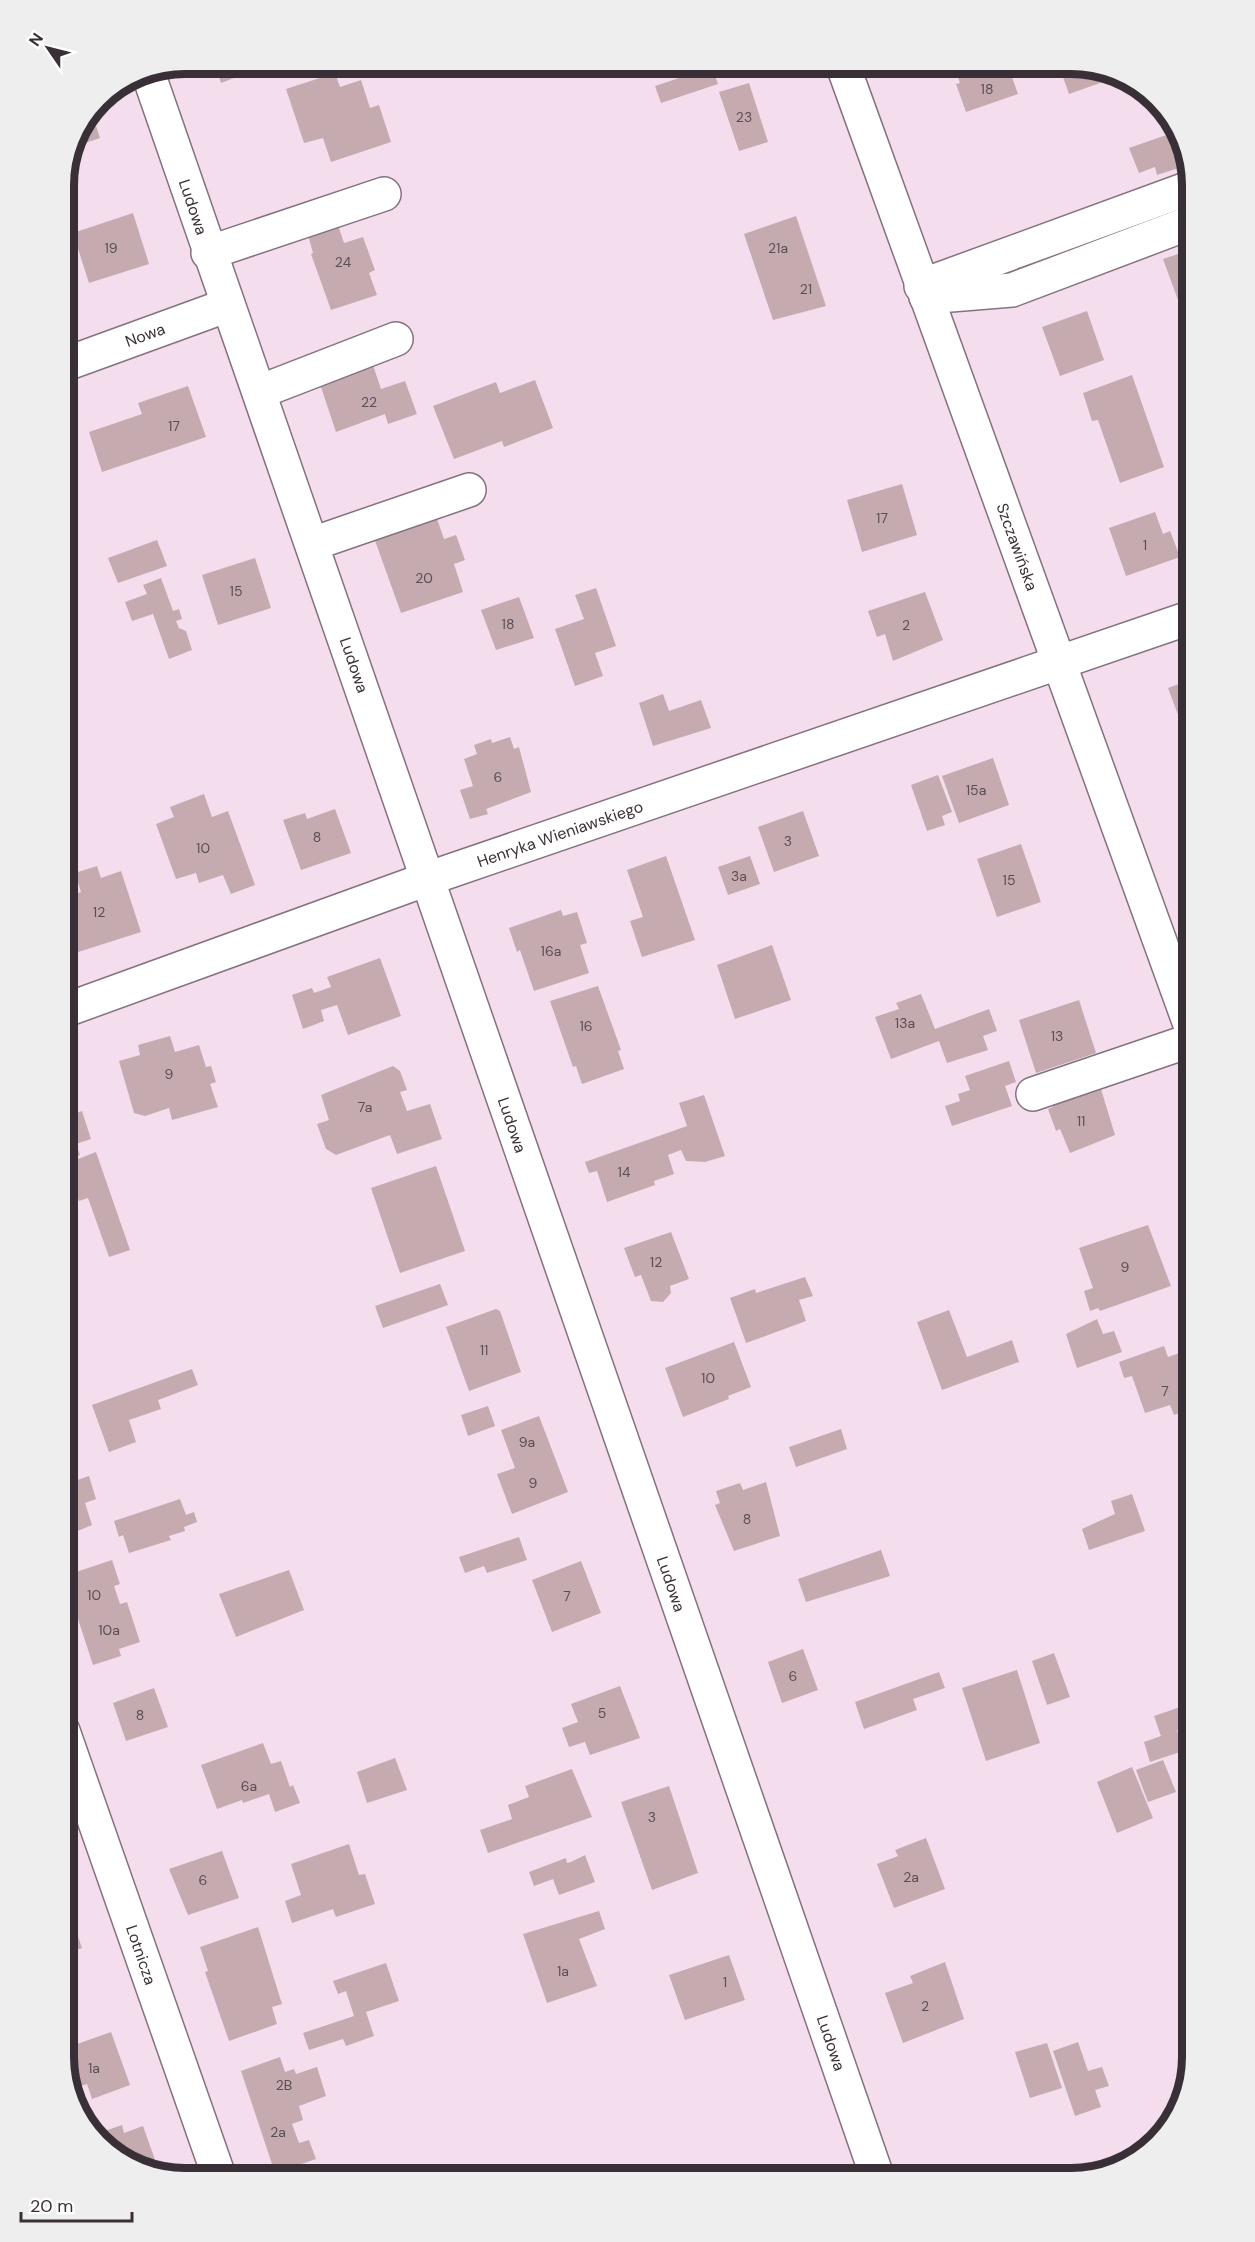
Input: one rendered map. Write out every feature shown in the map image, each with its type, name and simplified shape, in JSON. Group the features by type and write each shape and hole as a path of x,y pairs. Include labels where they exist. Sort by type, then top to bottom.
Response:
{"street":[{"name":"Szczawińska","path":"846,74 1182,1003"},
{"name":"Ludowa","path":"150,79 208,253 312,544 874,2168"},
{"path":"923,291 1182,191"},
{"path":"208,253 384,194"},
{"path":"923,291 1012,290 1182,226"},
{"name":"Nowa","path":"74,361 228,305"},
{"path":"259,392 396,339"},
{"path":"312,544 469,490"},
{"name":"Henryka Wieniawskiego","path":"74,1007 427,879 1182,620"},
{"path":"1032,1094 1182,1032"},
{"name":"Lotnicza","path":"74,1762 216,2168"}],"building":[{"path":"218,74 244,74 221,83"},
{"path":"332,74 335,74 340,87 361,80 370,108 379,105 391,142 331,162 323,138 304,143 286,89"},
{"path":"691,74 714,74 718,84 661,103 655,86"},
{"path":"957,74 1011,74 1018,94 966,112 956,84 960,83"},
{"path":"1062,74 1078,74 1108,80 1069,94"},
{"path":"749,83 768,142 739,151 719,92"},
{"path":"94,120 100,138 81,144"},
{"path":"1169,134 1180,167 1157,175 1155,167 1139,173 1129,148"},
{"path":"133,213 149,264 89,283 74,233"},
{"path":"796,216 826,306 773,320 744,234"},
{"path":"338,225 344,243 363,237 375,270 369,273 377,295 331,310 311,254 313,253 308,235"},
{"path":"1182,247 1182,311 1163,259 1181,253 1179,248"},
{"path":"1087,311 1104,360 1060,376 1042,327"},
{"path":"373,365 381,389 405,381 417,414 388,424 385,414 336,432 320,384"},
{"path":"1132,375 1164,467 1120,483 1098,420 1092,421 1083,393"},
{"path":"535,380 553,428 504,447 502,441 454,459 433,406 496,382 500,393"},
{"path":"188,386 206,437 102,472 89,432 142,414 138,403"},
{"path":"902,484 917,535 862,552 847,500"},
{"path":"1155,512 1163,534 1170,531 1180,557 1126,576 1109,528"},
{"path":"435,513 444,539 456,535 465,560 454,564 463,592 401,613 373,535"},
{"path":"157,540 167,566 118,583 108,558"},
{"path":"255,558 271,608 218,625 202,575"},
{"path":"161,578 173,611 179,609 182,619 176,621 179,628 186,631 192,650 169,659 153,614 132,621 125,602 147,594 143,585"},
{"path":"74,584 78,595 74,596"},
{"path":"596,588 616,646 595,653 603,676 575,686 555,629 584,619 575,595"},
{"path":"925,592 943,640 893,661 885,634 877,637 868,611"},
{"path":"519,597 534,638 496,650 481,610"},
{"path":"1182,683 1182,725 1168,688"},
{"path":"663,694 669,711 701,700 711,728 653,746 639,703"},
{"path":"510,737 514,749 519,747 531,792 486,809 488,814 470,819 460,790 473,786 464,759 477,754 474,745 491,739 492,743"},
{"path":"993,758 1009,805 959,823 942,776"},
{"path":"938,775 952,812 942,816 945,825 927,831 911,785"},
{"path":"204,794 212,817 228,811 255,885 231,894 223,875 199,883 196,873 176,879 156,824 174,817 170,807"},
{"path":"335,809 351,853 301,870 283,820 305,813 307,819"},
{"path":"803,811 819,856 774,872 758,827"},
{"path":"1021,844 1041,902 997,917 977,859"},
{"path":"666,856 695,940 642,957 630,921 643,917 627,870"},
{"path":"750,856 760,884 728,895 718,867"},
{"path":"97,866 101,878 121,871 141,932 74,953 74,894 81,892 75,873"},
{"path":"561,910 563,916 577,912 587,943 580,945 589,973 534,991 520,950 517,952 509,928"},
{"path":"772,945 791,1000 735,1019 717,965"},
{"path":"380,958 401,1016 348,1035 337,1005 321,1010 324,1021 303,1029 292,995 312,988 314,993 331,987 327,977"},
{"path":"598,986 621,1050 618,1051 624,1069 582,1084 576,1066 573,1067 550,1001"},
{"path":"921,994 935,1029 989,1009 997,1031 983,1036 988,1050 947,1063 939,1041 891,1059 875,1017 899,1009 896,1003"},
{"path":"1079,1000 1096,1053 1036,1073 1019,1020"},
{"path":"170,1036 175,1052 199,1045 206,1067 211,1066 216,1082 210,1084 218,1107 172,1120 169,1108 145,1116 134,1113 119,1061 140,1055 138,1045"},
{"path":"1009,1061 1016,1082 1005,1086 1012,1106 952,1126 945,1106 960,1101 958,1094 970,1090 965,1076"},
{"path":"393,1066 400,1071 407,1090 400,1092 407,1111 430,1104 442,1139 397,1154 390,1135 336,1155 326,1149 317,1124 329,1120 321,1095"},
{"path":"1100,1086 1115,1135 1070,1153 1060,1129 1056,1131 1048,1109 1053,1107 1049,1096"},
{"path":"704,1095 725,1156 705,1162 686,1161 681,1150 668,1155 674,1174 654,1181 655,1185 607,1202 597,1171 589,1173 585,1162 687,1126 679,1103"},
{"path":"82,1111 91,1139 76,1144 80,1155 74,1157 74,1114"},
{"path":"96,1152 130,1250 109,1257 88,1198 79,1201 74,1188 74,1161"},
{"path":"436,1166 465,1251 400,1273 371,1188"},
{"path":"1148,1225 1171,1286 1100,1311 1098,1308 1090,1311 1084,1291 1093,1288 1079,1248"},
{"path":"671,1232 689,1279 670,1286 671,1293 663,1302 651,1301 641,1275 635,1277 624,1248"},
{"path":"805,1277 813,1296 799,1300 806,1321 746,1343 730,1298 755,1289 756,1293"},
{"path":"440,1284 448,1305 383,1328 375,1306"},
{"path":"496,1309 500,1311 521,1372 469,1391 446,1327"},
{"path":"949,1310 967,1357 1012,1340 1019,1362 942,1390 917,1322"},
{"path":"1097,1319 1103,1334 1114,1331 1122,1352 1077,1368 1066,1334"},
{"path":"734,1342 751,1387 728,1396 729,1399 683,1417 665,1368"},
{"path":"1164,1346 1168,1357 1182,1352 1182,1412 1174,1415 1170,1405 1145,1413 1132,1376 1124,1378 1119,1362"},
{"path":"192,1369 198,1385 158,1400 161,1409 129,1420 136,1442 109,1452 92,1405"},
{"path":"488,1406 495,1426 468,1436 461,1415"},
{"path":"539,1416 568,1492 512,1514 497,1474 515,1468 501,1430"},
{"path":"841,1429 847,1449 796,1467 789,1447"},
{"path":"89,1476 96,1499 85,1503 92,1525 74,1532 74,1481"},
{"path":"766,1482 780,1536 734,1551 715,1505 720,1503 716,1491 740,1483 743,1490"},
{"path":"1132,1494 1145,1531 1089,1550 1082,1529 1115,1514 1111,1501"},
{"path":"180,1499 186,1515 194,1512 197,1522 184,1527 185,1531 169,1536 171,1540 129,1553 123,1535 119,1537 114,1521"},
{"path":"519,1537 527,1560 487,1573 484,1566 465,1573 459,1557"},
{"path":"881,1550 890,1576 806,1602 798,1579"},
{"path":"112,1560 120,1584 114,1586 120,1604 127,1602 140,1642 119,1649 121,1656 93,1665 74,1607 74,1573"},
{"path":"581,1561 601,1613 552,1632 532,1580"},
{"path":"289,1570 304,1610 236,1637 219,1594"},
{"path":"803,1649 818,1690 782,1703 768,1662"},
{"path":"1054,1653 1070,1697 1047,1705 1032,1661"},
{"path":"1017,1670 1040,1743 986,1761 962,1688"},
{"path":"939,1672 945,1688 913,1699 917,1710 864,1729 855,1702"},
{"path":"620,1686 640,1738 590,1755 585,1742 569,1747 562,1728 578,1722 571,1704"},
{"path":"154,1688 168,1727 126,1741 113,1703"},
{"path":"1182,1706 1182,1728 1177,1730 1182,1751 1150,1762 1144,1742 1161,1736 1154,1716"},
{"path":"263,1743 271,1764 281,1761 290,1787 293,1785 300,1803 275,1812 269,1794 217,1809 201,1765"},
{"path":"395,1758 407,1790 367,1803 357,1772"},
{"path":"1163,1760 1176,1792 1148,1802 1136,1770"},
{"path":"1132,1767 1153,1818 1117,1833 1097,1782"},
{"path":"572,1769 592,1817 488,1853 480,1830 512,1819 508,1805 529,1797 525,1786"},
{"path":"669,1786 698,1873 652,1890 621,1802"},
{"path":"926,1838 945,1889 894,1908 877,1864 898,1856 895,1850"},
{"path":"349,1844 359,1875 365,1874 375,1904 336,1917 333,1909 292,1923 285,1901 301,1895 291,1864"},
{"path":"222,1851 239,1898 188,1915 169,1869"},
{"path":"585,1855 595,1882 559,1895 553,1879 534,1886 529,1872 566,1858 567,1863"},
{"path":"599,1911 605,1929 579,1939 597,1986 547,2003 523,1934"},
{"path":"74,1925 82,1948 74,1951"},
{"path":"258,1927 282,2004 272,2007 277,2024 229,2041 205,1972 208,1971 200,1947"},
{"path":"729,1955 745,2000 685,2020 669,1975"},
{"path":"945,1962 964,2019 903,2043 885,1993 913,1983 910,1976"},
{"path":"386,1963 399,2001 366,2012 374,2036 346,2046 343,2039 309,2050 303,2033 354,2016 346,1991 338,1994 333,1981"},
{"path":"111,2032 130,2085 92,2099 87,2084 78,2087 74,2045"},
{"path":"1078,2042 1088,2071 1102,2067 1109,2086 1095,2090 1101,2107 1075,2116 1053,2051"},
{"path":"1047,2043 1062,2088 1030,2098 1015,2052"},
{"path":"280,2057 285,2072 294,2069 296,2074 317,2067 326,2096 299,2106 303,2120 292,2124 299,2143 309,2140 316,2159 290,2168 273,2168 241,2071"},
{"path":"122,2125 124,2133 143,2126 157,2165 129,2154 102,2132"}]}
